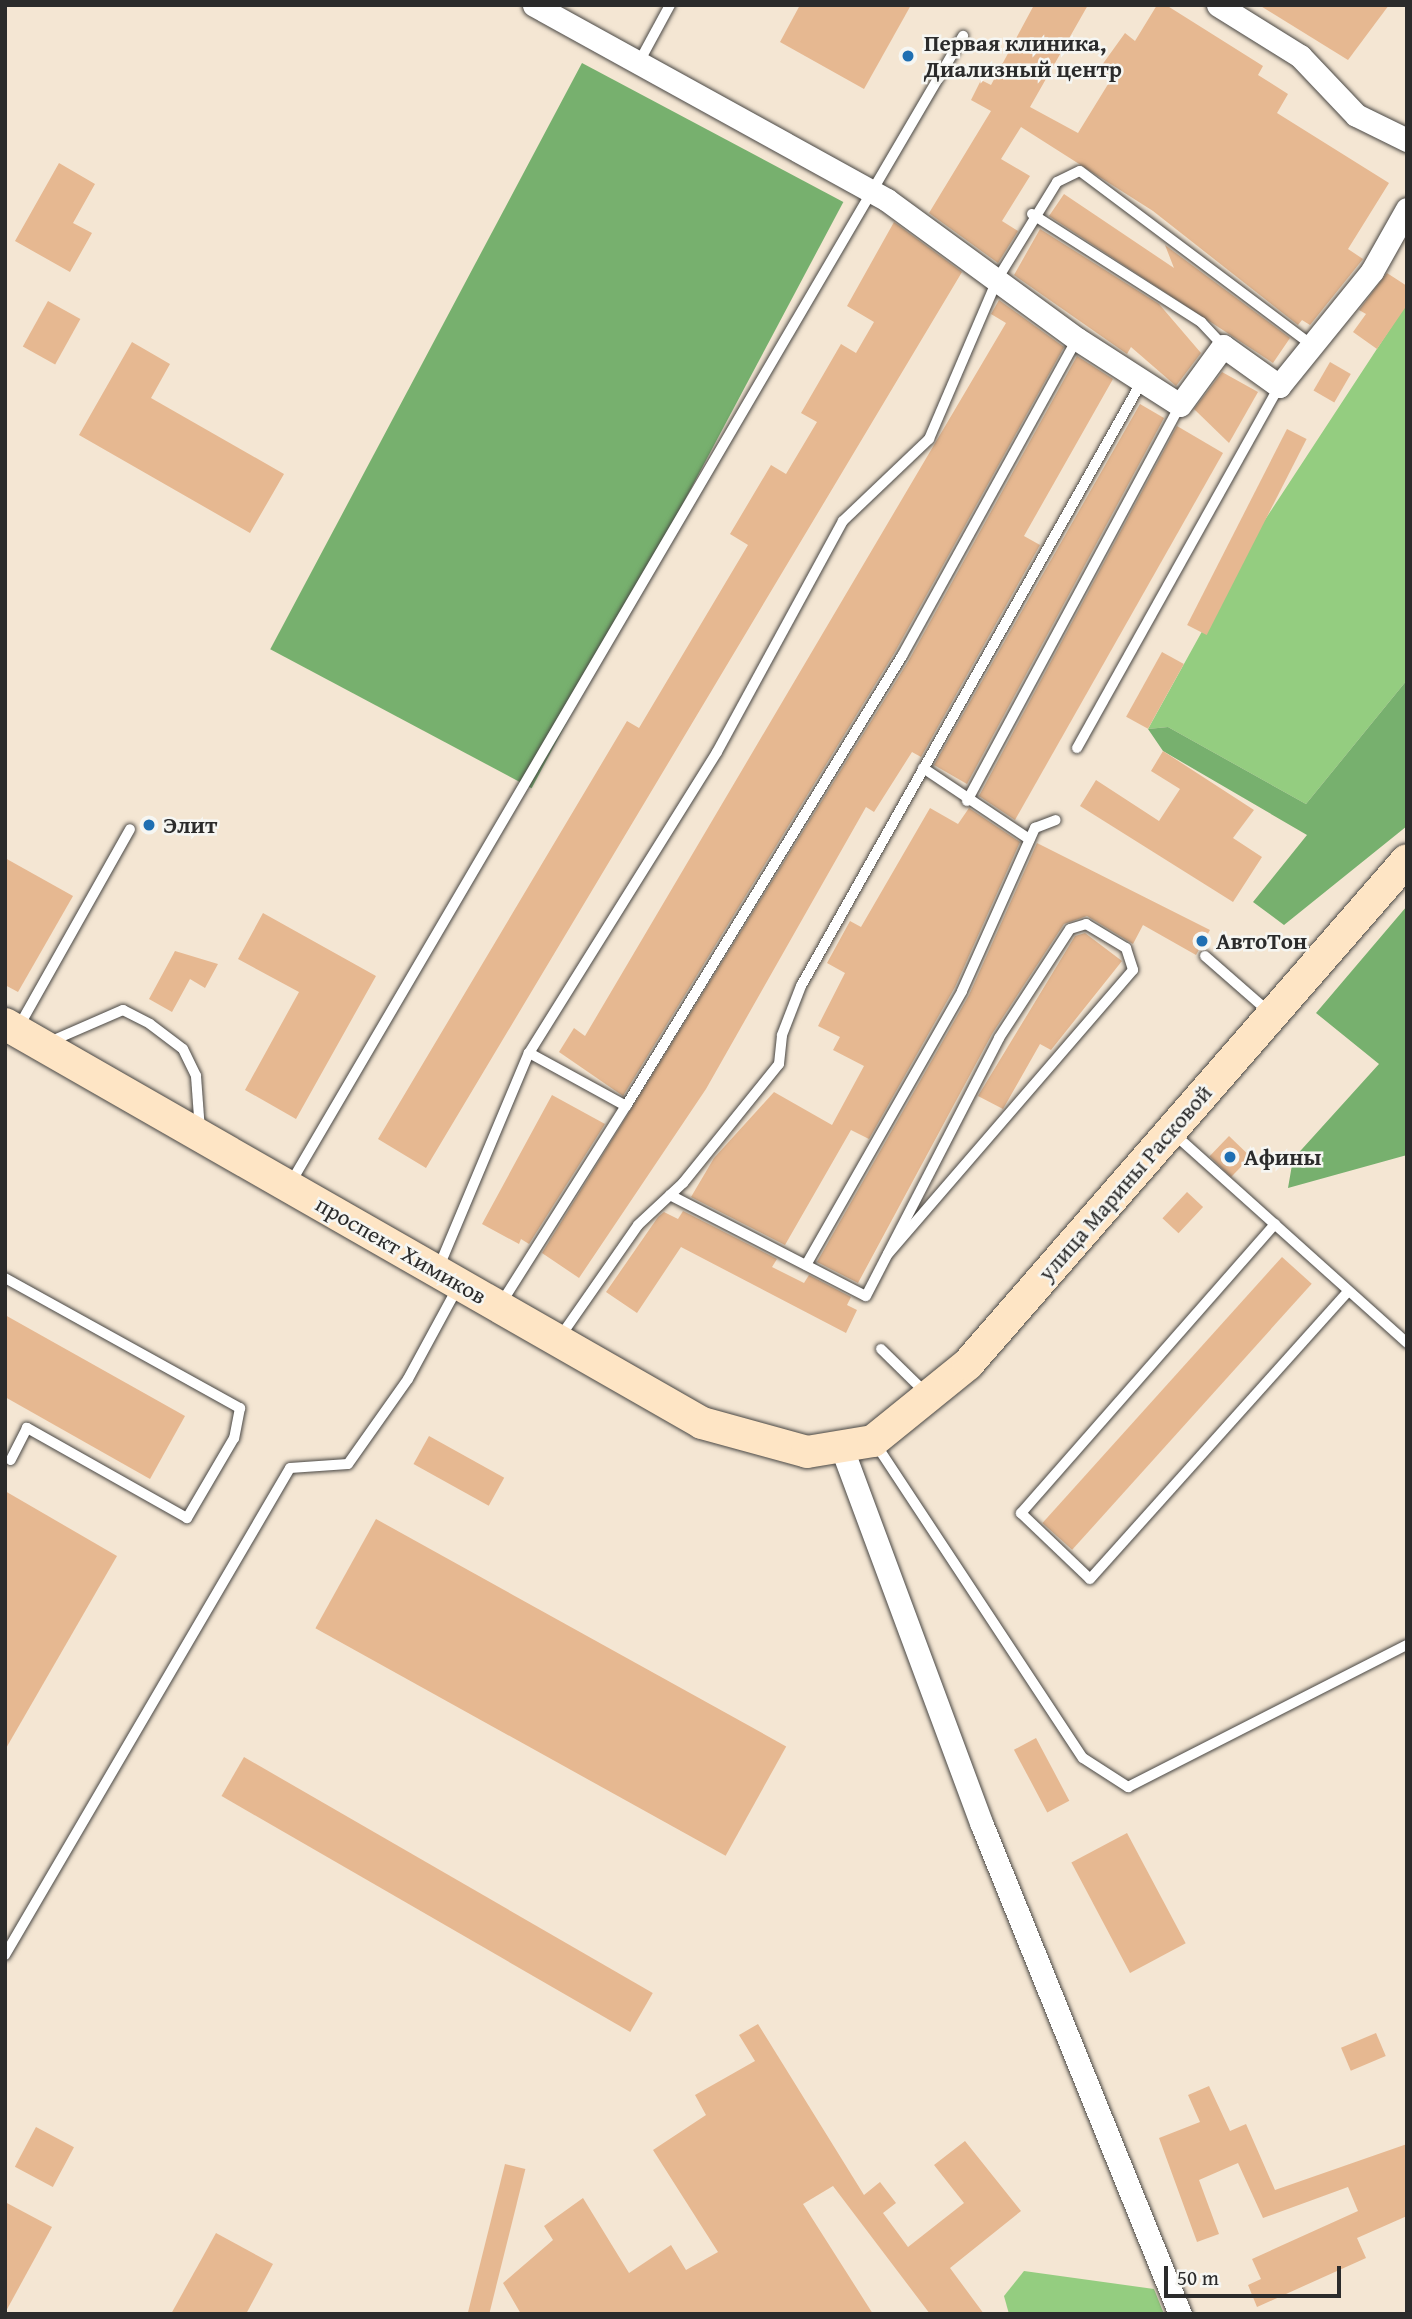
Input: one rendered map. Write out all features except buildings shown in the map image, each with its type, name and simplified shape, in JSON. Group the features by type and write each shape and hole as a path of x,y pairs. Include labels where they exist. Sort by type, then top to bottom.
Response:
{"main road":[{"name":"улица Марины Расковой","path":"807,1452 873,1441 968,1364 1407,860"},
{"name":"проспект Химиков","path":"22,1033 290,1184 702,1423 807,1452"}],"street":[{"path":"534,5 867,192 998,278 1077,339 1180,405 1223,346 1279,386 1309,343 1372,271 1407,209"},
{"path":"1218,5 1300,56 1356,116 1407,140"},
{"path":"841,1446 982,1825 1180,2314"}],"lane":[{"path":"638,65 670,5"},
{"path":"290,1184 867,192 963,36"},
{"path":"5,1955 290,1468 348,1464 408,1379 448,1278 528,1053 717,752 843,521 929,439 998,278 1032,214 1057,182 1080,171 1309,343"},
{"path":"1032,214 1201,322 1223,346"},
{"path":"499,1307 626,1106 902,656 1077,339"},
{"path":"558,1340 638,1225 670,1195 779,1064 782,1035 802,986 922,768 1142,381"},
{"path":"1077,748 1279,386"},
{"path":"967,801 1180,405"},
{"path":"922,768 967,801 1029,839"},
{"path":"806,1265 962,991 1035,828 1056,820"},
{"path":"22,1033 130,830"},
{"path":"670,1195 866,1296 999,1038 1070,929 1086,925 1126,948 1133,971 888,1254"},
{"path":"1205,956 1271,1014"},
{"path":"22,1033 123,1010 150,1024 183,1049 196,1076 200,1134"},
{"path":"528,1053 626,1106"},
{"path":"1170,1130 1347,1293 1407,1343"},
{"path":"1275,1224 1021,1513 1090,1579 1347,1293"},
{"path":"5,1278 240,1408 234,1438 187,1518 27,1428 11,1460"},
{"path":"881,1349 929,1396"},
{"path":"873,1441 1083,1758 1128,1787 1407,1645"}],"green space":[{"path":"582,63 843,202 532,788 270,649"},
{"path":"1407,303 1407,680 1306,804 1168,727 1148,729 1257,532"},
{"path":"1407,680 1407,826 1284,925 1253,902 1307,835 1163,751 1148,729 1168,727 1306,804"},
{"path":"1407,906 1407,1155 1288,1188 1293,1159 1379,1064 1316,1013"},
{"path":"1024,2271 1154,2289 1164,2314 1009,2314 1004,2296"}],"place":[{"name":"Первая клиника, Диализный центр","path":"908,56"},
{"name":"Элит","path":"149,825"},
{"name":"АвтоТон","path":"1202,941"},
{"name":"Афины","path":"1230,1157"}]}
